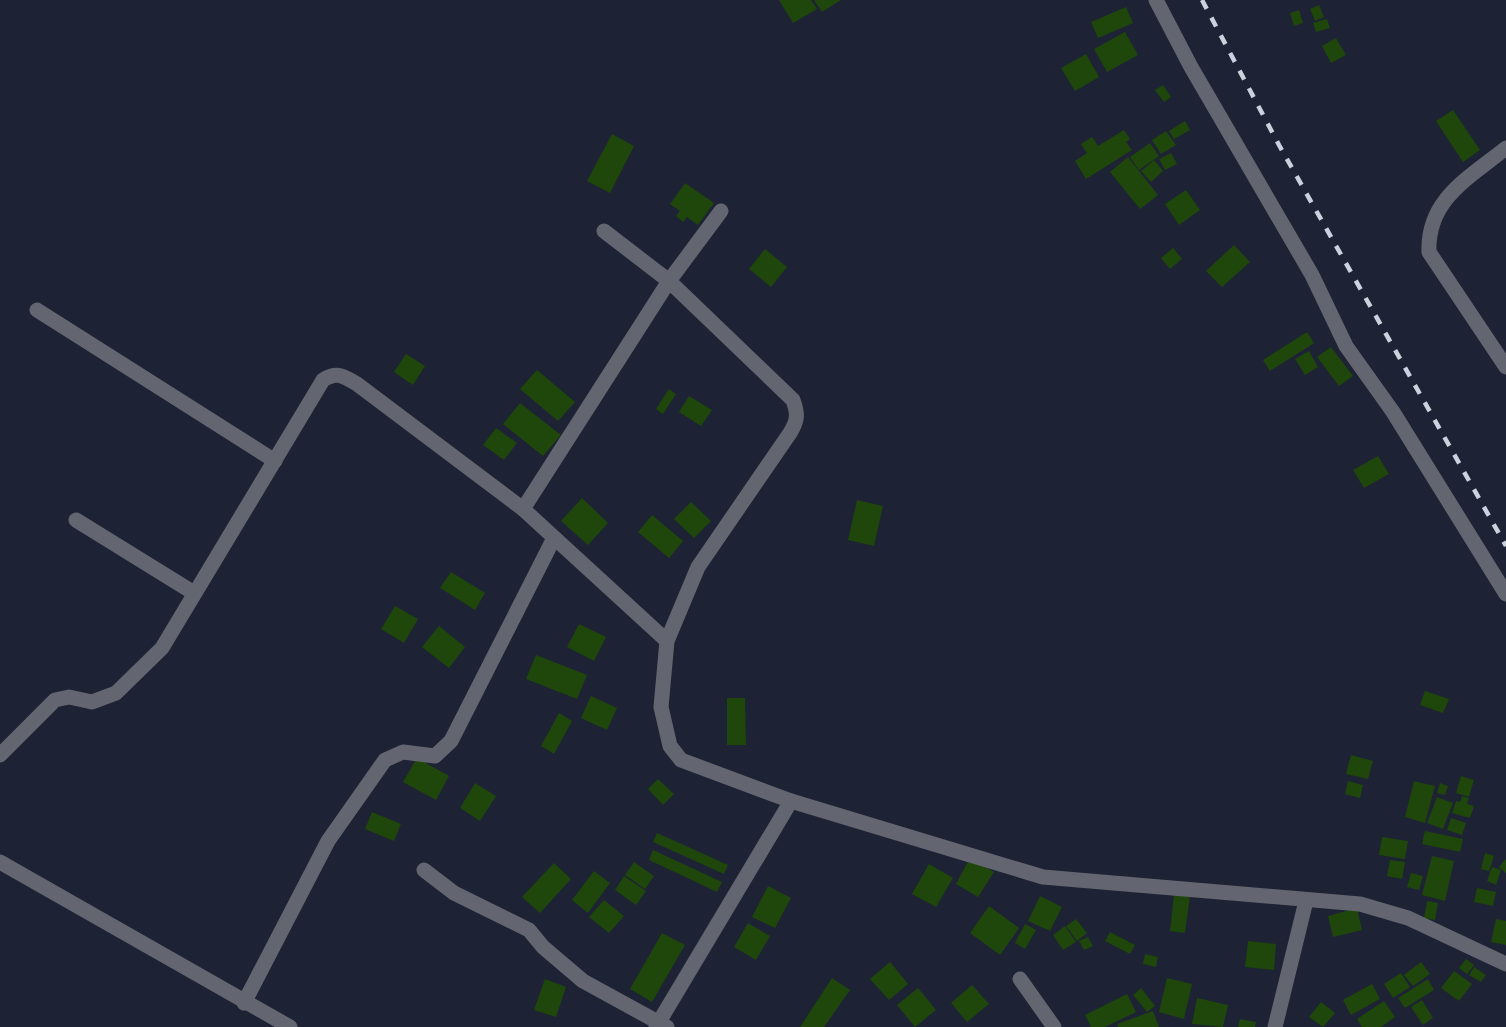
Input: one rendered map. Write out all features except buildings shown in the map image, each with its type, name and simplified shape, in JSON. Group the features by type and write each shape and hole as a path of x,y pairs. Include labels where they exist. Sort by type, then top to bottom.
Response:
{"street":[{"path":"1156,0 1191,68 1312,275 1346,346 1393,412 1506,594"},
{"path":"1506,148 1448,196 1435,213 1428,234 1429,252 1506,367"},
{"path":"523,509 669,281 721,211"},
{"path":"604,231 669,281 793,400 798,413 797,422 790,433 698,567 667,641 661,707 670,746 681,760 791,801 1043,877 1360,904 1407,918 1506,964"},
{"path":"37,310 274,460"},
{"path":"0,755 55,700 69,697 92,702 116,693 162,648 323,380 332,374 342,375 523,509 667,641"},
{"path":"76,520 194,593"},
{"path":"244,1003 328,842 385,760 403,752 435,756 451,741 554,538"},
{"path":"424,870 454,893 529,930 543,947 583,981 661,1026 791,801"},
{"path":"0,862 244,1003 290,1027"},
{"path":"1275,1027 1306,901"},
{"path":"1020,979 1054,1027"}],"railway":[{"path":"1202,0 1279,145 1506,546"}]}
